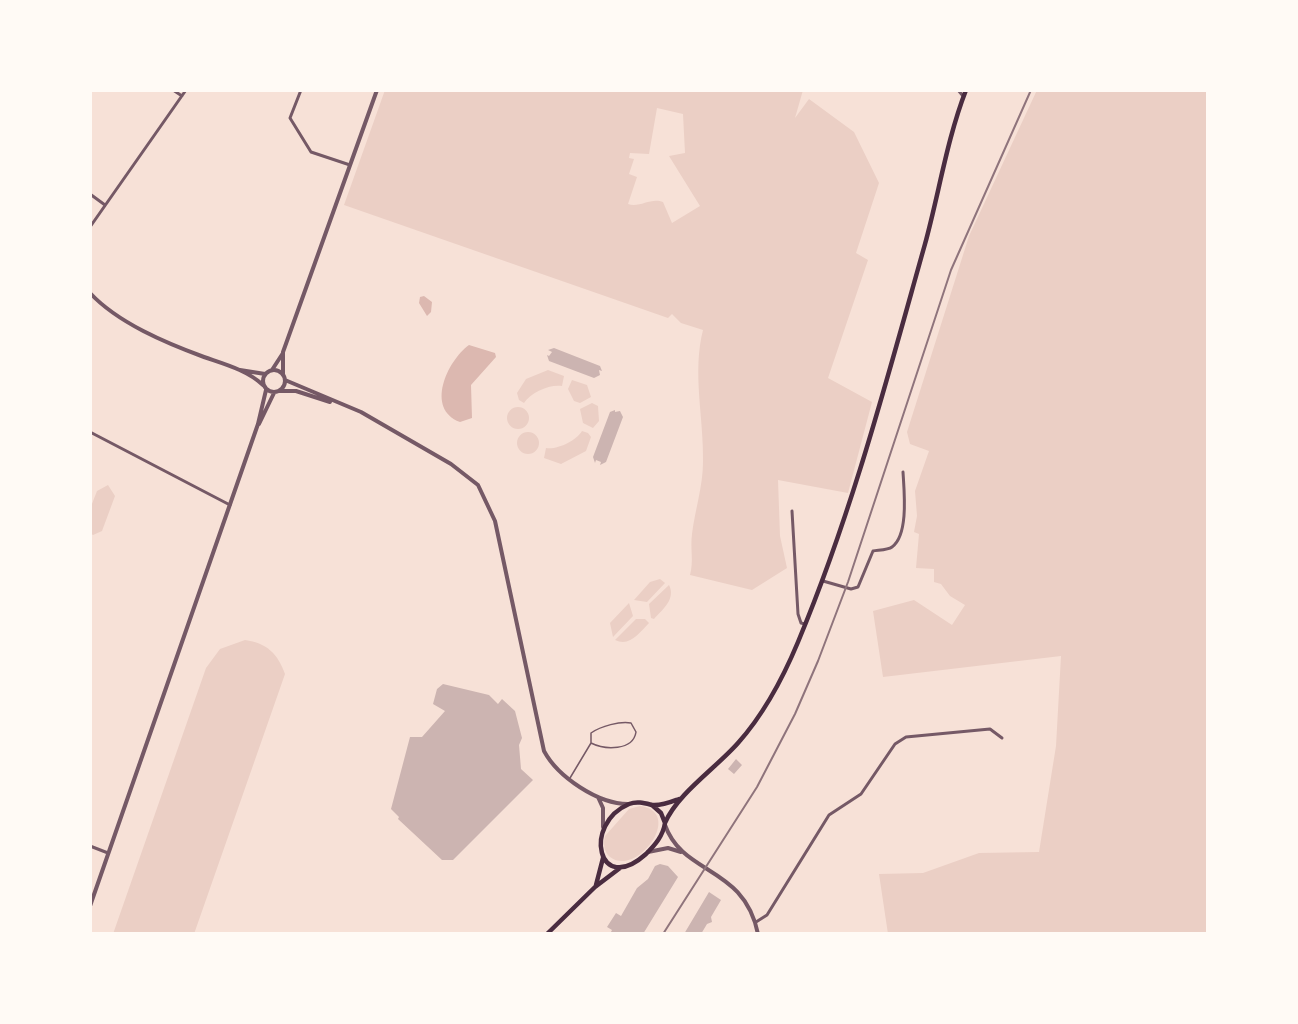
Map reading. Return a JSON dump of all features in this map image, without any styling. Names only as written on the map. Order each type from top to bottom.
[{"type":"main road","points":[[547,934],[595,887],[620,868],[636,862],[659,840],[665,824],[681,798],[739,742],[756,720],[784,673],[823,581],[866,454],[966,90]]},
{"type":"main road","points":[[620,868],[607,863],[603,857],[599,844],[603,828],[629,804],[637,802],[652,805],[666,804],[681,798]]},
{"type":"main road","points":[[652,805],[661,813],[665,824]]},
{"type":"main road","points":[[595,887],[602,868],[603,857]]},
{"type":"street","points":[[173,90],[182,96]]},
{"type":"street","points":[[90,227],[186,90]]},
{"type":"street","points":[[301,90],[290,118],[311,152],[350,165]]},
{"type":"street","points":[[239,370],[265,374],[272,370],[284,352],[377,90]]},
{"type":"street","points":[[958,90],[963,96]]},
{"type":"street","points":[[90,194],[105,205]]},
{"type":"street","points":[[90,293],[113,312],[158,337],[239,370],[263,385],[266,390],[258,424],[90,906]]},
{"type":"street","points":[[284,352],[283,375],[285,380],[361,412],[451,464],[478,485],[495,521],[544,751],[549,762],[597,797],[616,804],[629,804]]},
{"type":"street","points":[[272,370],[283,375]]},
{"type":"street","points":[[263,385],[265,374]]},
{"type":"street","points":[[258,424],[285,380]]},
{"type":"street","points":[[266,390],[296,391],[337,403]]},
{"type":"street","points":[[90,432],[230,505]]},
{"type":"street","points":[[823,581],[851,589],[858,587],[873,551],[891,548],[899,538],[905,513],[903,472]]},
{"type":"street","points":[[792,512],[798,614],[801,622],[805,624]]},
{"type":"street","points":[[756,922],[767,915],[829,815],[861,794],[895,744],[906,737],[990,729],[1002,738]]},
{"type":"street","points":[[597,797],[603,808],[603,828]]},
{"type":"street","points":[[665,824],[673,843],[682,852],[740,893],[756,922],[758,934]]},
{"type":"street","points":[[90,846],[108,853]]},
{"type":"street","points":[[646,853],[661,849],[682,852]]},
{"type":"lane","points":[[570,778],[591,743],[591,733],[625,722],[634,726],[636,736],[628,744],[609,748],[591,743]]},
{"type":"shaded area","points":[[385,90],[803,90],[795,118],[809,99],[854,132],[879,183],[856,253],[868,260],[828,378],[872,402],[848,493],[778,480],[780,536],[787,568],[752,590],[690,575],[692,534],[703,471],[698,363],[703,330],[681,323],[672,314],[668,318],[344,205]],"holes":[[[657,108],[683,114],[685,153],[669,156],[700,206],[672,223],[663,202],[628,204],[637,177],[629,174],[634,159],[629,158],[630,153],[649,154]]]},
{"type":"shaded area","points":[[1037,90],[1208,90],[1208,934],[888,934],[879,874],[923,873],[979,853],[1039,852],[1056,746],[1061,656],[883,677],[873,611],[914,600],[952,625],[965,605],[950,596],[941,584],[934,582],[934,569],[916,568],[919,534],[914,532],[917,516],[915,491],[929,451],[910,444],[907,432],[969,236]]},
{"type":"shaded area","points":[[424,296],[432,302],[431,312],[427,316],[419,303],[420,297]]},
{"type":"shaded area","points":[[469,345],[495,353],[496,357],[471,385],[472,418],[460,422],[449,416],[444,407],[443,385],[453,362]]},
{"type":"shaded area","points":[[548,370],[564,376],[562,386],[552,386],[541,390],[531,395],[524,403],[519,400],[517,393],[526,379]]},
{"type":"shaded area","points":[[572,380],[587,385],[591,397],[580,403],[574,401],[568,389]]},
{"type":"shaded area","points":[[592,403],[598,406],[599,421],[593,428],[583,423],[580,409]]},
{"type":"shaded area","points":[[518,407],[526,410],[529,418],[526,426],[518,429],[510,426],[507,418],[510,410]]},
{"type":"shaded area","points":[[582,431],[591,437],[586,451],[561,464],[544,458],[546,448],[566,444]]},
{"type":"shaded area","points":[[528,432],[536,435],[539,443],[536,451],[528,454],[520,451],[517,443],[520,435]]},
{"type":"shaded area","points":[[108,485],[115,496],[102,531],[93,535],[90,533],[90,509],[97,491]]},
{"type":"shaded area","points":[[660,579],[665,583],[647,602],[634,600],[650,582]]},
{"type":"shaded area","points":[[669,585],[671,595],[668,604],[654,619],[651,618],[649,604]]},
{"type":"shaded area","points":[[629,603],[633,616],[613,637],[610,623]]},
{"type":"shaded area","points":[[636,619],[645,619],[649,623],[630,640],[620,642],[615,640]]},
{"type":"shaded area","points":[[245,640],[260,644],[271,651],[285,674],[194,934],[113,934],[206,668],[220,649]]},
{"type":"shaded area","points":[[640,806],[653,811],[658,819],[657,830],[652,842],[632,859],[621,861],[610,857],[606,853],[605,836],[629,809]]},
{"type":"building","points":[[554,348],[600,366],[602,371],[599,370],[600,375],[594,378],[549,361],[547,355],[549,356],[552,352],[548,350]]},
{"type":"building","points":[[615,410],[615,412],[620,411],[623,417],[606,462],[600,465],[601,462],[596,460],[595,463],[593,457],[610,412]]},
{"type":"building","points":[[443,684],[489,695],[498,704],[502,699],[515,711],[522,738],[519,745],[521,769],[533,780],[453,860],[442,860],[398,819],[399,817],[391,809],[410,737],[422,737],[445,711],[433,704],[437,689]]},
{"type":"building","points":[[736,759],[742,765],[734,774],[728,769]]},
{"type":"building","points":[[660,864],[668,866],[678,877],[643,934],[610,934],[612,930],[607,927],[616,913],[621,916],[637,888],[648,879],[655,866]]},
{"type":"building","points":[[709,892],[721,900],[711,917],[712,922],[707,924],[701,934],[684,934]]},
{"type":"railway","points":[[663,934],[757,787],[795,714],[848,582],[951,270],[1031,90]]}]
